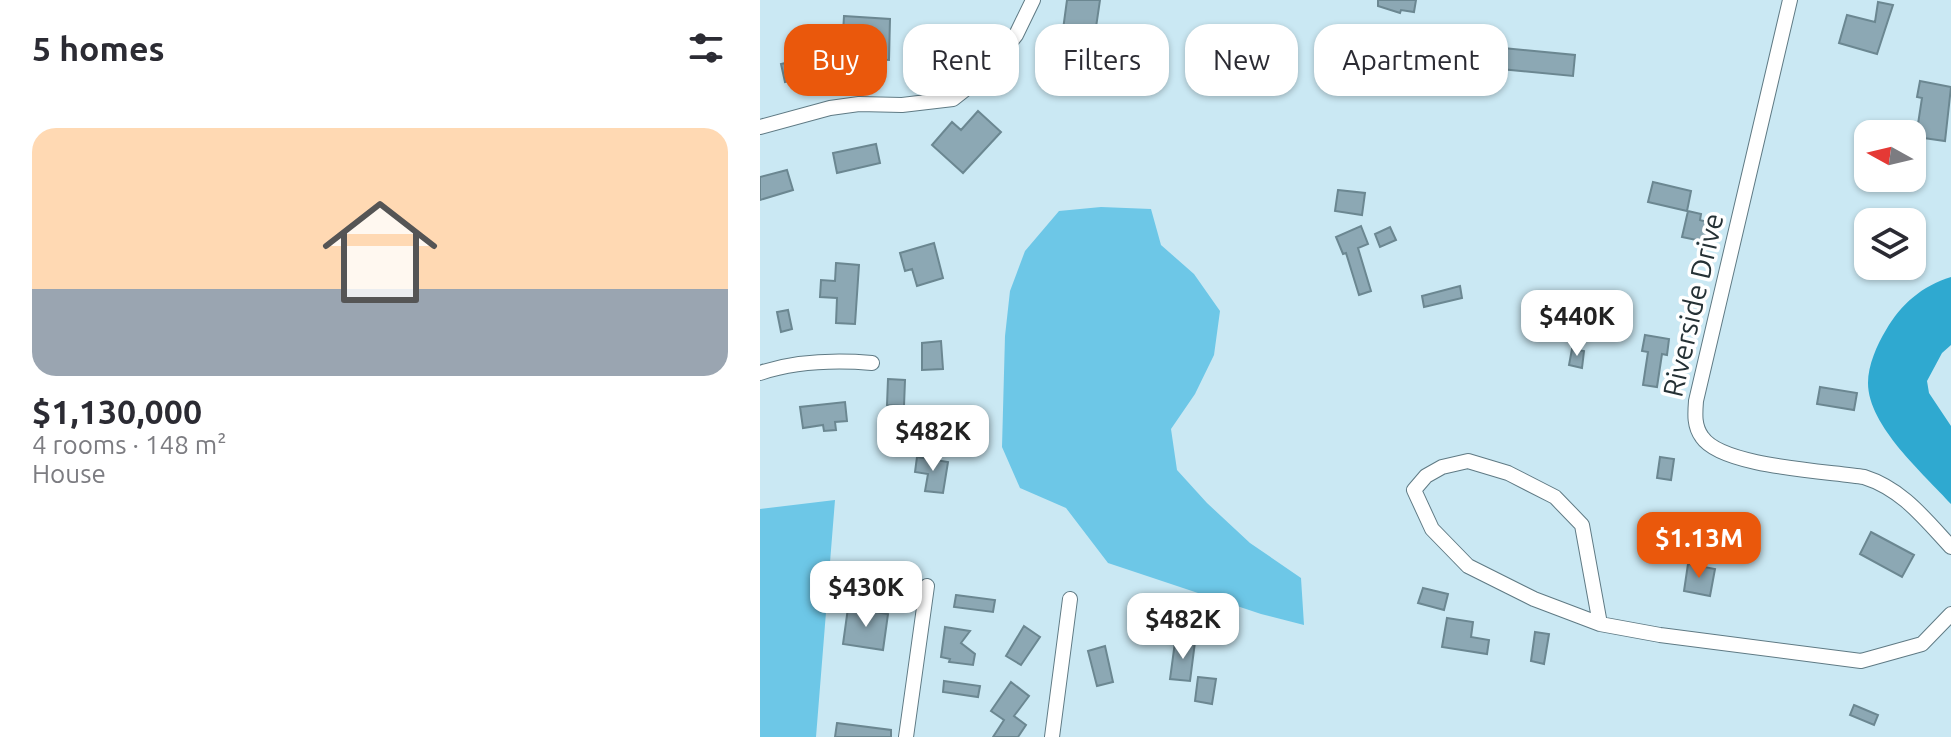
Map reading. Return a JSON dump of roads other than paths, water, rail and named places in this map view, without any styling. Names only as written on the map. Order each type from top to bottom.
[{"type":"street","points":[[760,127],[830,108],[953,99],[986,73],[1016,35],[1033,0]]},
{"type":"street","name":"Riverside Drive","points":[[1790,0],[1696,401],[1697,427],[1703,439],[1726,455],[1880,482],[1909,502],[1951,547]]},
{"type":"street","points":[[760,373],[781,367],[839,361],[872,363]]},
{"type":"street","points":[[1600,624],[1582,525],[1555,497],[1508,473],[1468,461],[1442,467],[1426,476],[1414,490],[1432,529],[1468,566],[1534,599],[1600,624],[1660,635],[1861,661],[1922,644],[1951,614]]},
{"type":"street","points":[[906,737],[927,586]]},
{"type":"street","points":[[1052,737],[1070,599]]}]
